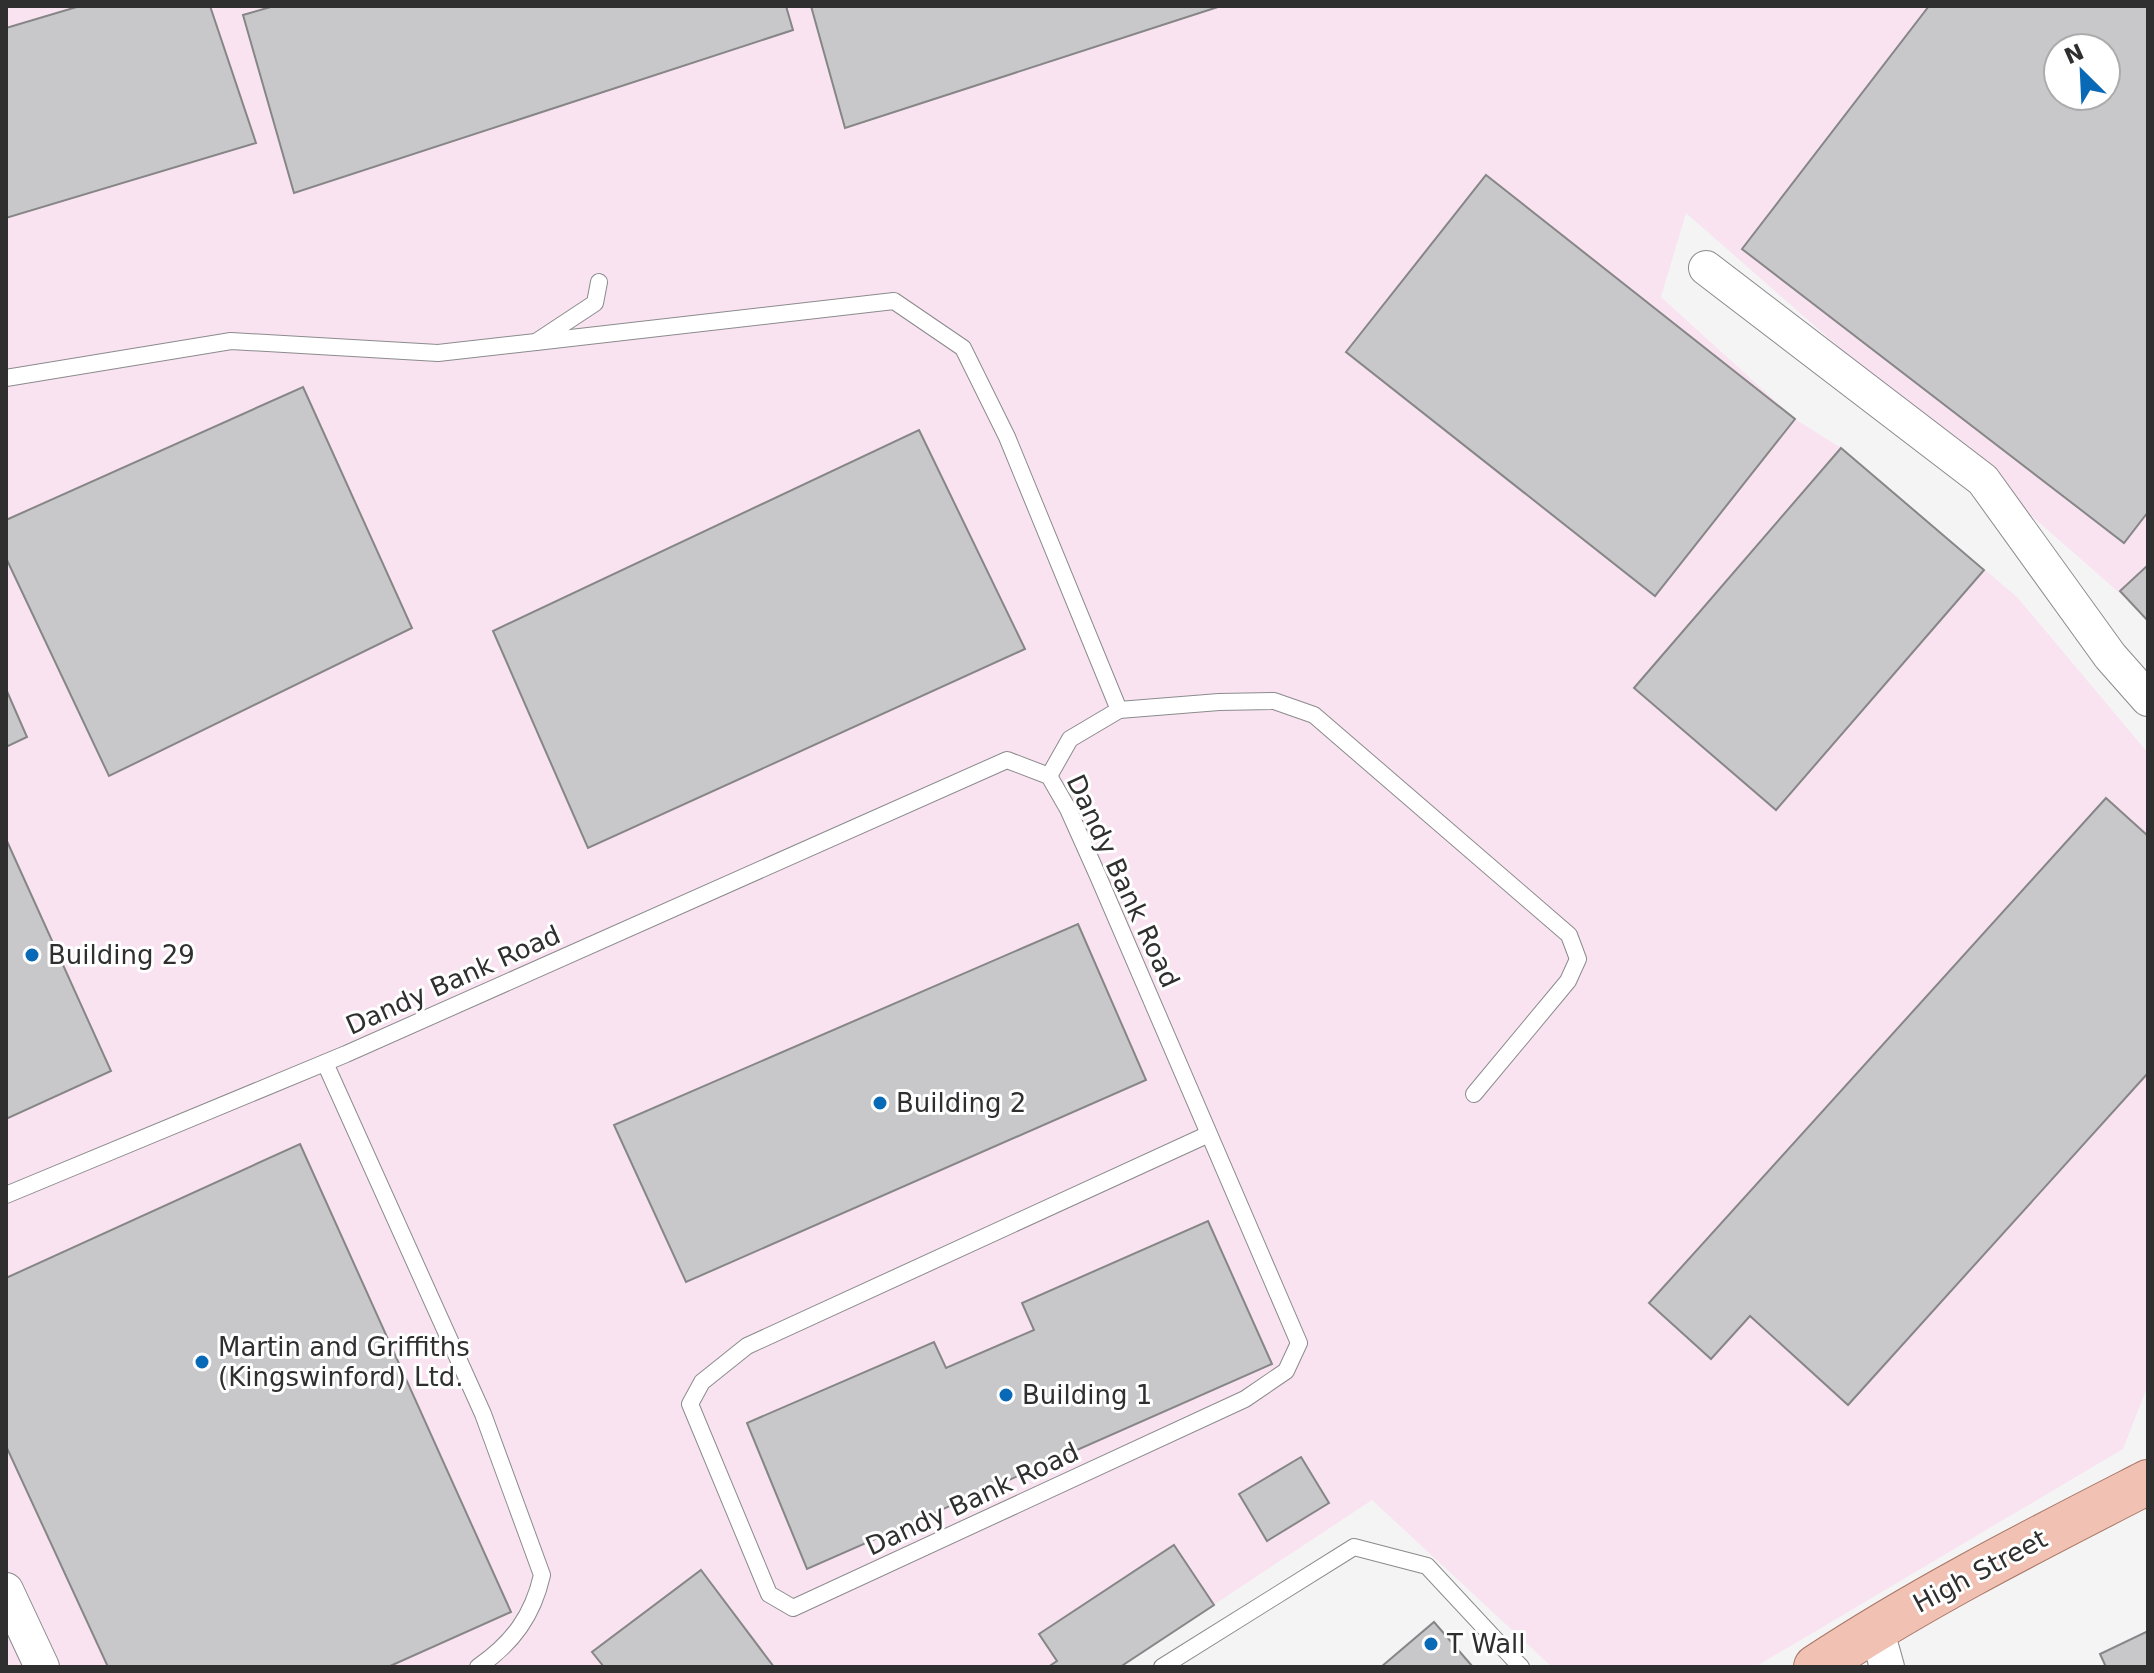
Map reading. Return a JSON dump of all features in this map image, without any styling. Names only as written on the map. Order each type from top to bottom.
[{"type":"main road","name":"High Street","points":[[1816,1667],[1882,1647],[2148,1482]]},
{"type":"street","points":[[1706,268],[1983,480],[2110,656],[2148,699]]},
{"type":"street","points":[[6,1590],[42,1667]]},
{"type":"lane","points":[[536,342],[595,303],[599,282]]},
{"type":"lane","points":[[6,378],[231,341],[438,353],[894,301],[963,348],[1007,437],[1119,710]]},
{"type":"lane","points":[[1049,776],[1070,739],[1119,710],[1274,701],[1314,715],[1569,935],[1578,959],[1568,981],[1474,1094]]},
{"type":"lane","name":"Dandy Bank Road","points":[[6,1195],[325,1063],[1007,760],[1049,776],[1080,836],[1209,1134],[1299,1343],[1286,1371],[1245,1399],[793,1608],[769,1594],[690,1404],[702,1382],[747,1346],[1209,1134]]},
{"type":"lane","points":[[325,1063],[483,1414],[534,1544],[542,1575],[536,1602],[522,1629],[478,1667]]},
{"type":"lane","points":[[1162,1667],[1354,1547],[1427,1566],[1521,1667]]},
{"type":"shaded area","points":[[6,6],[2148,6],[2148,618],[1686,213],[1661,297],[1795,419],[1841,448],[2017,597],[2148,753],[2148,1385],[2123,1449],[1755,1667],[1552,1667],[1372,1500],[1120,1667],[6,1667]]},
{"type":"building","points":[[80,6],[210,6],[256,143],[6,218],[6,28]]},
{"type":"building","points":[[274,6],[786,6],[793,30],[294,193],[243,15]]},
{"type":"building","points":[[811,6],[1221,6],[845,128]]},
{"type":"building","points":[[1929,6],[2148,6],[2148,512],[2124,543],[1742,249]]},
{"type":"building","points":[[1486,175],[1795,419],[1655,596],[1346,352]]},
{"type":"building","points":[[303,387],[412,628],[109,776],[6,558],[6,520]]},
{"type":"building","points":[[919,430],[1025,649],[588,848],[493,631]]},
{"type":"building","points":[[1841,448],[1984,570],[1776,810],[1634,688]]},
{"type":"building","points":[[2148,565],[2148,621],[2120,591]]},
{"type":"building","points":[[6,689],[27,737],[6,747]]},
{"type":"building","points":[[2106,798],[2148,836],[2148,1073],[1848,1405],[1750,1316],[1711,1359],[1649,1303]]},
{"type":"building","name":"Building 29","points":[[6,839],[111,1071],[6,1119]]},
{"type":"building","name":"Building 2","points":[[1078,924],[1146,1080],[686,1282],[614,1125]]},
{"type":"building","name":"Martin and Griffiths (Kingswinford) Ltd.","points":[[300,1144],[511,1612],[388,1667],[108,1667],[6,1446],[6,1278]]},
{"type":"building","name":"Building 1","points":[[1208,1221],[1272,1364],[807,1569],[747,1423],[934,1342],[946,1368],[1034,1330],[1022,1303]]},
{"type":"building","points":[[1301,1457],[1329,1503],[1267,1541],[1239,1494]]},
{"type":"building","points":[[1174,1545],[1214,1605],[1120,1667],[1048,1667],[1057,1661],[1039,1634]]},
{"type":"building","points":[[701,1570],[774,1667],[604,1667],[592,1652]]},
{"type":"building","name":"T Wall","points":[[1434,1622],[1473,1667],[1381,1667]]},
{"type":"building","points":[[2148,1631],[2148,1667],[2106,1667],[2100,1654]]},
{"type":"place","name":"Building 29","points":[[32,955]]},
{"type":"place","name":"Building 2","points":[[880,1103]]},
{"type":"place","name":"Martin and Griffiths (Kingswinford) Ltd.","points":[[202,1362]]},
{"type":"place","name":"Building 1","points":[[1006,1395]]},
{"type":"place","name":"T Wall","points":[[1431,1644]]}]
